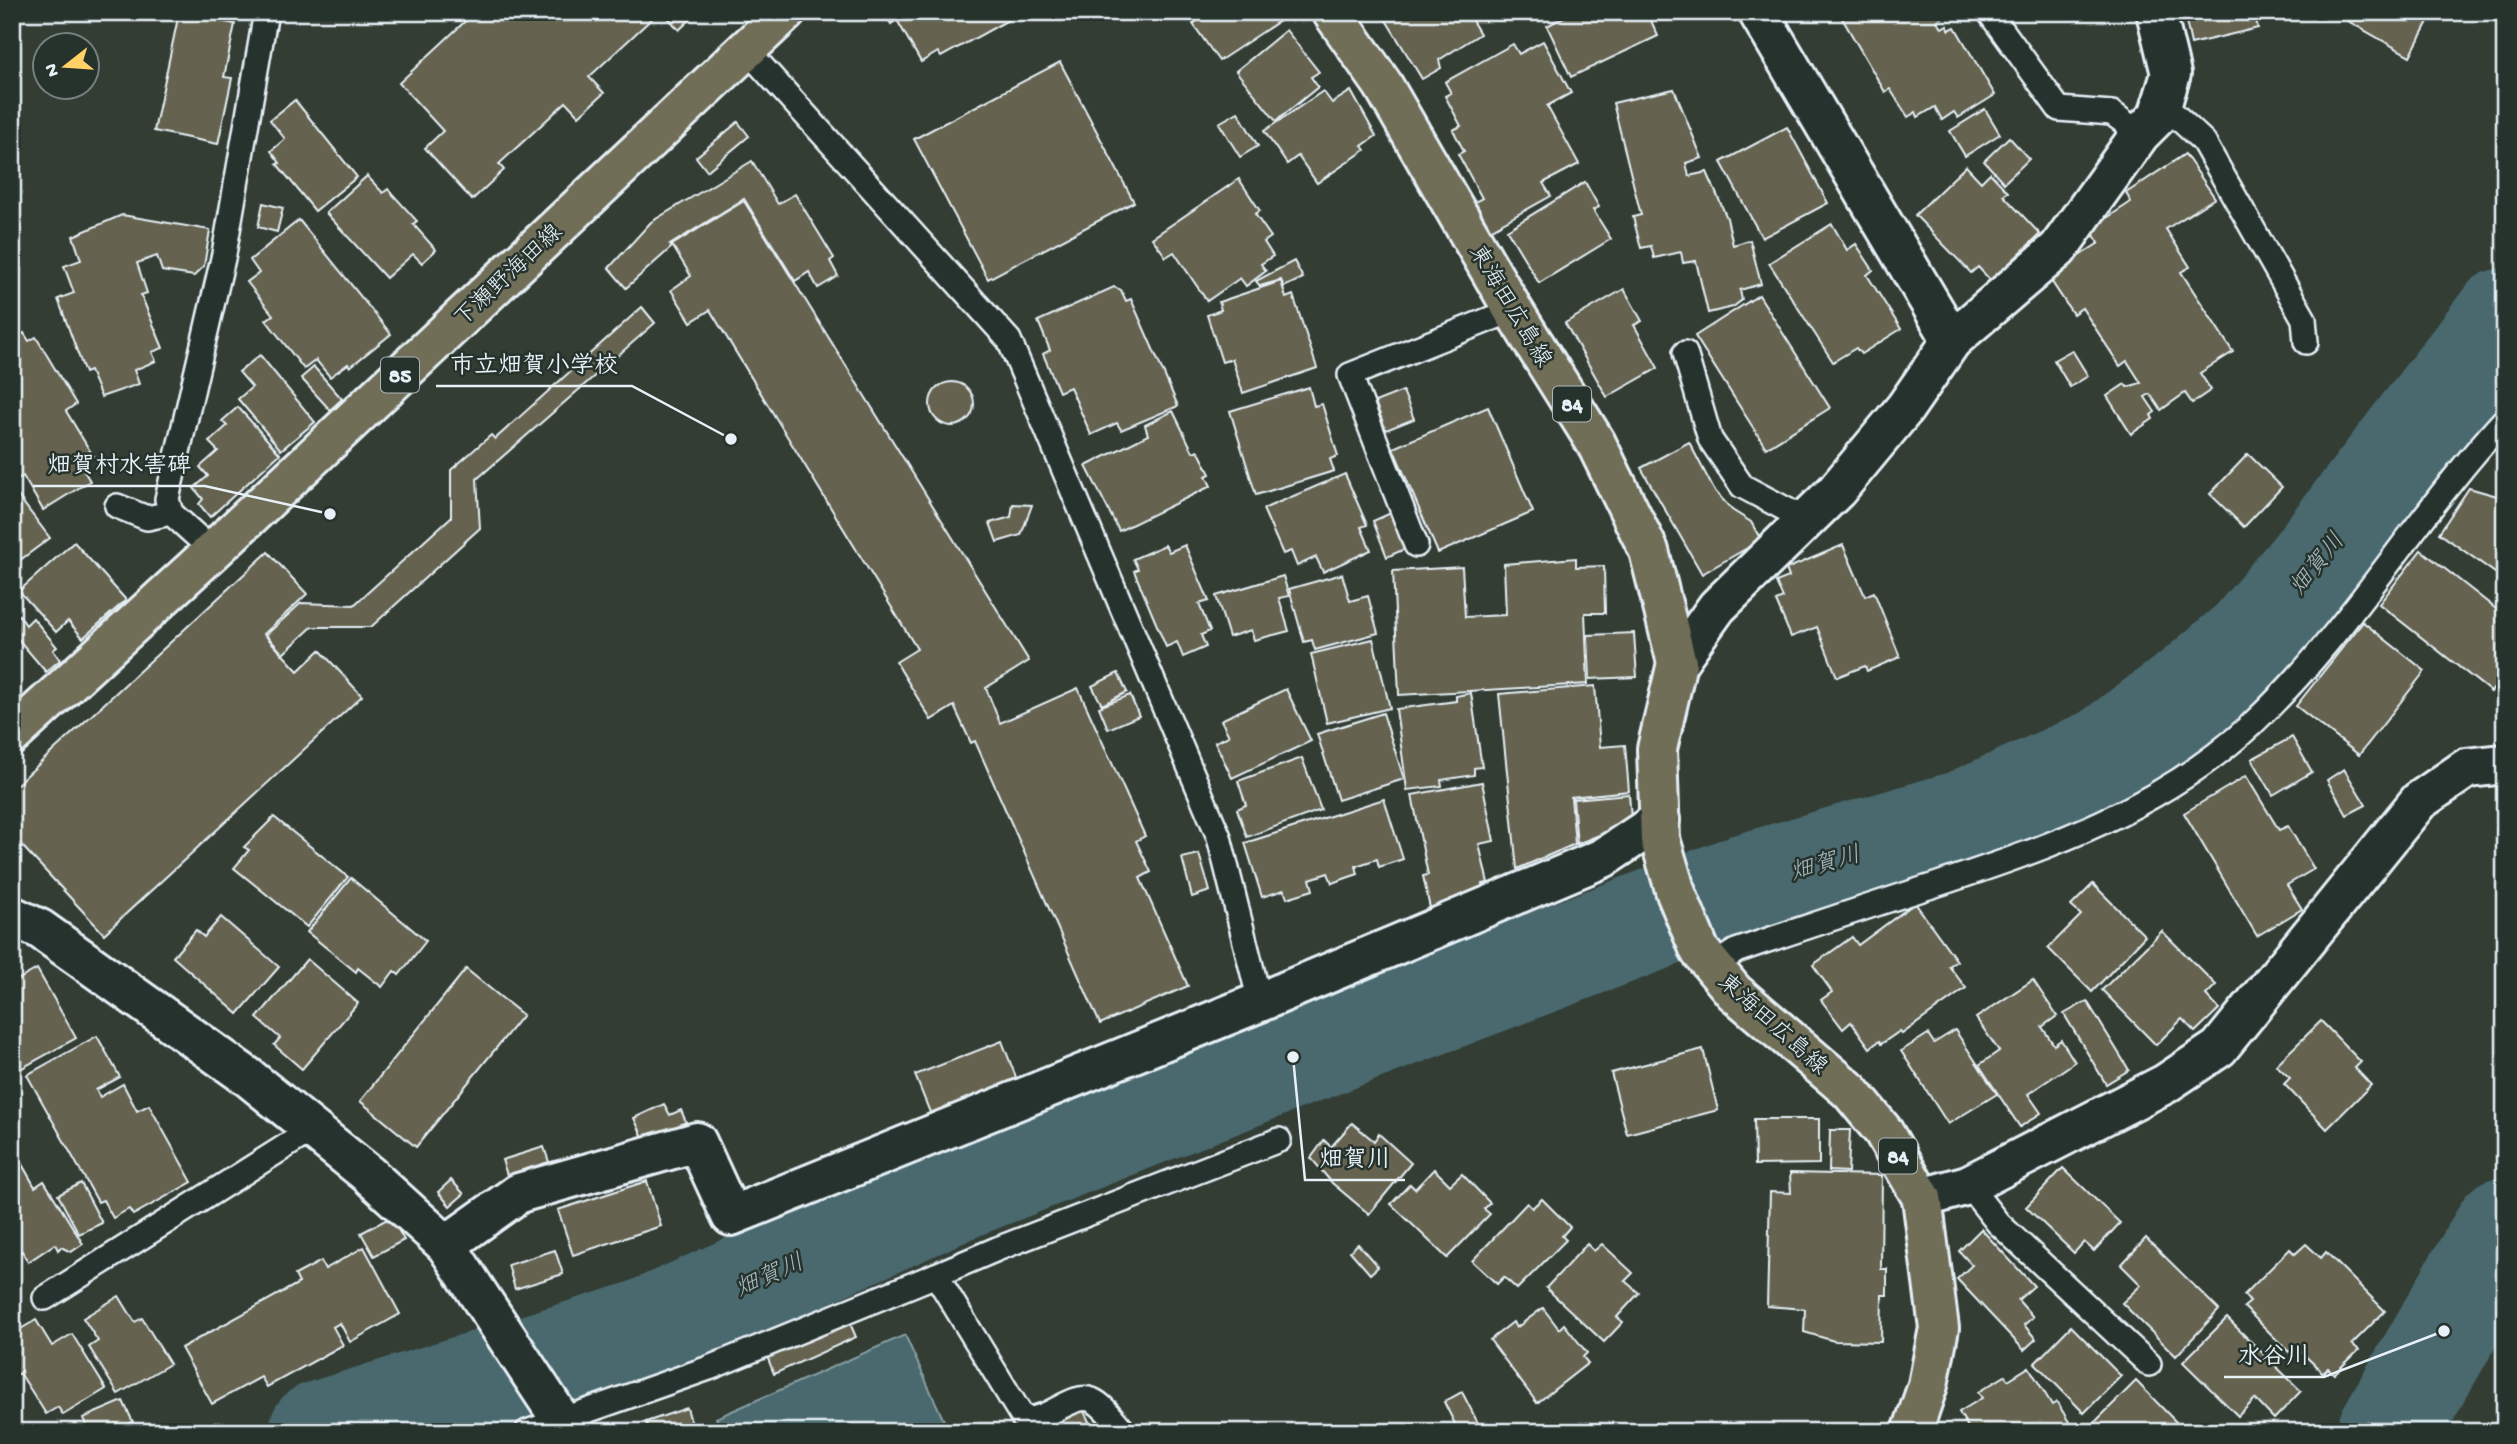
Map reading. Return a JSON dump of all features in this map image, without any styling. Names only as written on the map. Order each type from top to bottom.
[{"type":"main road","name":"下瀬野海田線","points":[[12,735],[213,551],[786,12]]},
{"type":"main road","name":"東海田広島線","points":[[1332,12],[1384,85],[1513,310],[1596,443],[1649,551],[1677,663],[1657,749],[1660,829],[1676,893],[1706,959],[1734,992],[1850,1091],[1884,1131],[1922,1198],[1939,1328],[1928,1385],[1912,1432]]},
{"type":"street","points":[[1758,12],[1952,340]]},
{"type":"street","points":[[1677,663],[1717,607],[1837,490],[1905,408],[1952,340],[2057,249],[2140,134],[2158,116],[2171,74],[2156,12]]},
{"type":"street","points":[[1922,1198],[1968,1185],[2165,1084],[2219,1048],[2419,801],[2467,768],[2505,764]]},
{"type":"street","points":[[446,1245],[519,1192],[696,1142],[731,1216],[1260,1002],[1603,858],[1660,829]]},
{"type":"street","points":[[12,916],[51,936],[248,1077],[313,1129],[446,1245],[483,1302],[554,1424]]},
{"type":"lane","points":[[213,551],[171,513],[167,499],[224,254],[266,12]]},
{"type":"lane","points":[[1989,12],[2059,109],[2112,113],[2140,134]]},
{"type":"lane","points":[[746,49],[1009,340],[1219,837],[1260,1002]]},
{"type":"lane","points":[[2162,103],[2203,141],[2304,319],[2306,341]]},
{"type":"lane","points":[[1416,545],[1350,375],[1513,310]]},
{"type":"lane","points":[[1685,353],[1710,439],[1742,486],[1807,520]]},
{"type":"lane","points":[[1706,959],[2050,846],[2155,796],[2207,763],[2253,723],[2318,654],[2444,489],[2505,419]]},
{"type":"lane","points":[[117,506],[147,518],[171,513]]},
{"type":"lane","points":[[45,1298],[313,1129]]},
{"type":"lane","points":[[554,1424],[709,1368],[997,1249],[1279,1140]]},
{"type":"lane","points":[[1968,1185],[1998,1223],[2149,1364]]},
{"type":"lane","points":[[936,1275],[1023,1419],[1034,1421],[1082,1398],[1093,1400],[1125,1432]]},
{"type":"water","points":[[905,1335],[949,1432],[723,1432],[716,1418]]},
{"type":"building","points":[[475,12],[659,12],[589,77],[604,93],[579,116],[566,102],[499,164],[504,170],[472,200],[425,148],[443,131],[399,83]]},
{"type":"building","points":[[663,12],[698,12],[679,30]]},
{"type":"building","points":[[884,12],[1019,14],[941,57],[938,52],[921,62],[897,20],[891,24]]},
{"type":"building","points":[[1156,12],[1199,12],[1195,16]]},
{"type":"building","points":[[1209,12],[1293,12],[1219,61],[1193,24]]},
{"type":"building","points":[[1381,12],[1467,12],[1480,34],[1439,60],[1441,68],[1422,79]]},
{"type":"building","points":[[1573,12],[1647,12],[1658,36],[1571,77],[1547,26]]},
{"type":"building","points":[[1950,12],[1937,21],[1942,28],[1947,25],[1949,30],[1955,27],[1995,95],[1958,118],[1954,112],[1942,120],[1935,107],[1918,117],[1916,112],[1908,117],[1890,89],[1885,92],[1839,13]]},
{"type":"building","points":[[2184,12],[2254,12],[2258,28],[2191,44]]},
{"type":"building","points":[[2332,12],[2433,12],[2410,56]]},
{"type":"building","points":[[179,13],[235,24],[224,77],[232,78],[218,144],[154,131]]},
{"type":"building","points":[[1286,30],[1319,72],[1311,77],[1318,87],[1276,121],[1236,71]]},
{"type":"building","points":[[1543,41],[1571,93],[1547,106],[1579,164],[1543,183],[1551,196],[1490,230],[1475,202],[1482,198],[1458,154],[1464,151],[1453,130],[1461,126],[1445,96],[1451,93],[1445,82],[1513,44],[1519,54]]},
{"type":"building","points":[[1060,62],[1134,202],[988,279],[914,139]]},
{"type":"building","points":[[1674,89],[1702,158],[1686,163],[1689,176],[1707,172],[1727,218],[1733,245],[1750,240],[1761,284],[1740,290],[1742,300],[1733,307],[1708,313],[1696,261],[1683,263],[1681,252],[1654,258],[1651,246],[1641,248],[1633,217],[1641,215],[1613,103]]},
{"type":"building","points":[[1323,91],[1332,103],[1351,91],[1376,136],[1362,146],[1365,150],[1317,183],[1298,156],[1287,164],[1264,131]]},
{"type":"building","points":[[295,100],[357,177],[315,211],[277,164],[280,163],[271,151],[285,139],[270,120]]},
{"type":"building","points":[[1985,109],[2000,134],[1965,156],[1950,131]]},
{"type":"building","points":[[1238,112],[1258,146],[1240,157],[1219,123]]},
{"type":"building","points":[[738,122],[749,136],[707,171],[696,157]]},
{"type":"building","points":[[1787,127],[1828,203],[1762,238],[1721,162]]},
{"type":"building","points":[[2009,137],[2029,159],[2004,183],[1984,161]]},
{"type":"building","points":[[2185,154],[2215,198],[2166,229],[2190,267],[2181,272],[2233,352],[2200,373],[2211,390],[2192,403],[2185,393],[2161,410],[2150,394],[2145,397],[2155,412],[2151,415],[2153,419],[2131,434],[2107,396],[2125,384],[2127,387],[2141,383],[2127,361],[2120,366],[2082,308],[2073,314],[2048,276],[2099,243],[2090,229],[2131,202],[2126,193]]},
{"type":"building","points":[[752,161],[778,204],[795,194],[834,258],[830,261],[838,276],[818,288],[809,272],[795,281],[744,199],[670,245],[672,247],[626,288],[609,268],[651,222]]},
{"type":"building","points":[[1966,166],[1981,182],[1990,173],[2008,192],[2003,195],[2040,234],[1991,281],[1978,267],[1971,273],[1915,215]]},
{"type":"building","points":[[367,176],[383,193],[388,189],[417,221],[413,224],[436,250],[422,263],[413,254],[386,278],[326,213]]},
{"type":"building","points":[[1239,179],[1260,211],[1255,214],[1271,237],[1264,242],[1273,256],[1261,264],[1266,271],[1246,286],[1240,278],[1207,301],[1174,252],[1166,257],[1152,238]]},
{"type":"building","points":[[1585,182],[1599,207],[1593,210],[1611,239],[1539,283],[1507,230]]},
{"type":"building","points":[[744,201],[1029,661],[986,688],[1000,723],[1078,688],[1145,836],[1136,841],[1151,872],[1140,878],[1188,986],[1100,1024],[975,741],[971,743],[954,706],[931,720],[896,662],[917,649],[710,310],[691,322],[671,290],[691,276],[672,245]]},
{"type":"building","points":[[263,203],[283,208],[277,232],[258,227]]},
{"type":"building","points":[[122,215],[210,230],[204,266],[194,276],[162,271],[157,256],[137,263],[147,293],[141,295],[163,348],[152,352],[156,361],[134,370],[139,384],[101,397],[90,371],[85,373],[58,299],[74,293],[64,266],[81,260],[73,236]]},
{"type":"building","points":[[299,220],[391,334],[350,367],[348,364],[330,377],[316,360],[304,369],[266,320],[273,315],[247,282],[259,273],[250,260]]},
{"type":"building","points":[[1832,224],[1847,250],[1856,244],[1873,270],[1867,275],[1901,329],[1861,354],[1856,348],[1833,362],[1769,263]]},
{"type":"building","points":[[1294,261],[1303,278],[1284,287],[1281,280],[1260,286],[1256,281]]},
{"type":"building","points":[[1281,281],[1286,298],[1293,295],[1317,368],[1243,393],[1232,359],[1222,362],[1207,315],[1221,310],[1219,302]]},
{"type":"building","points":[[1114,287],[1121,290],[1126,301],[1131,299],[1178,406],[1121,430],[1117,423],[1091,435],[1070,387],[1059,392],[1043,354],[1050,350],[1038,321]]},
{"type":"building","points":[[1624,289],[1642,321],[1634,325],[1658,368],[1607,397],[1565,323]]},
{"type":"building","points":[[1759,295],[1830,408],[1766,448],[1695,336]]},
{"type":"building","points":[[642,307],[655,323],[477,479],[480,528],[371,627],[312,627],[283,654],[266,635],[301,603],[354,605],[451,517],[451,470],[491,435],[495,439]]},
{"type":"building","points":[[24,333],[29,341],[36,337],[76,404],[66,411],[93,456],[80,464],[90,481],[43,510],[23,476],[16,480],[12,474],[12,341]]},
{"type":"building","points":[[2072,350],[2088,376],[2070,387],[2054,360]]},
{"type":"building","points":[[260,355],[315,422],[281,450],[238,399],[252,387],[239,372]]},
{"type":"building","points":[[314,367],[342,399],[330,410],[301,378]]},
{"type":"building","points":[[952,382],[961,383],[968,388],[973,395],[973,413],[968,420],[961,425],[952,426],[943,425],[936,420],[931,413],[930,404],[931,395],[936,388],[943,383]]},
{"type":"building","points":[[1309,387],[1314,406],[1322,404],[1338,456],[1330,459],[1334,471],[1256,495],[1230,411]]},
{"type":"building","points":[[1403,391],[1414,419],[1386,430],[1375,402]]},
{"type":"building","points":[[238,407],[280,454],[210,517],[199,504],[203,499],[194,488],[208,476],[200,467],[218,451],[209,442],[227,426],[222,421]]},
{"type":"building","points":[[1488,407],[1533,512],[1438,553],[1393,448]]},
{"type":"building","points":[[1173,411],[1193,452],[1198,450],[1210,474],[1206,476],[1211,486],[1119,531],[1086,466],[1148,435],[1145,425]]},
{"type":"building","points":[[1689,442],[1714,490],[1732,510],[1751,522],[1761,540],[1702,574],[1641,468]]},
{"type":"building","points":[[2248,454],[2282,487],[2244,527],[2210,494]]},
{"type":"building","points":[[1345,474],[1367,525],[1361,527],[1371,550],[1323,572],[1316,557],[1297,566],[1291,551],[1283,554],[1263,509]]},
{"type":"building","points":[[12,488],[50,538],[12,566]]},
{"type":"building","points":[[2469,488],[2497,496],[2505,502],[2505,580],[2439,533]]},
{"type":"building","points":[[1013,504],[1032,505],[1021,535],[997,542],[990,523],[1011,517]]},
{"type":"building","points":[[1393,512],[1407,548],[1387,557],[1373,521]]},
{"type":"building","points":[[74,542],[126,600],[83,638],[68,621],[56,632],[19,591]]},
{"type":"building","points":[[1165,545],[1169,552],[1185,545],[1209,601],[1199,604],[1210,631],[1201,635],[1206,647],[1183,657],[1177,642],[1166,647],[1134,571],[1138,569],[1133,559]]},
{"type":"building","points":[[1843,545],[1865,596],[1874,592],[1900,657],[1867,671],[1865,666],[1837,677],[1817,627],[1791,637],[1776,601],[1783,598],[1776,582],[1789,577],[1786,569]]},
{"type":"building","points":[[2421,550],[2505,616],[2505,674],[2491,692],[2379,604]]},
{"type":"building","points":[[268,552],[307,594],[264,634],[298,671],[320,650],[362,696],[104,934],[12,835],[12,789]]},
{"type":"building","points":[[1576,558],[1576,567],[1604,566],[1605,613],[1585,613],[1588,684],[1399,695],[1393,571],[1462,567],[1465,617],[1506,615],[1504,564]]},
{"type":"building","points":[[1342,574],[1350,601],[1368,596],[1378,633],[1315,650],[1312,640],[1304,642],[1289,589]]},
{"type":"building","points":[[1283,576],[1289,596],[1279,598],[1289,631],[1254,640],[1251,630],[1229,637],[1216,596]]},
{"type":"building","points":[[19,615],[26,625],[33,618],[57,647],[53,650],[60,660],[46,672],[12,632],[12,621]]},
{"type":"building","points":[[2363,622],[2425,671],[2359,755],[2296,706]]},
{"type":"building","points":[[1634,633],[1637,677],[1590,679],[1588,635]]},
{"type":"building","points":[[1373,639],[1390,708],[1327,723],[1311,654]]},
{"type":"building","points":[[12,665],[19,695],[12,696]]},
{"type":"building","points":[[1118,673],[1127,692],[1102,705],[1092,686]]},
{"type":"building","points":[[1595,686],[1600,747],[1625,745],[1629,791],[1571,797],[1575,844],[1517,869],[1499,694]]},
{"type":"building","points":[[1286,689],[1311,741],[1232,778],[1215,742],[1229,736],[1221,720]]},
{"type":"building","points":[[1471,693],[1482,767],[1474,768],[1474,775],[1441,780],[1442,786],[1407,790],[1396,709],[1456,701],[1456,696]]},
{"type":"building","points":[[1130,695],[1139,716],[1108,729],[1099,707]]},
{"type":"building","points":[[1383,713],[1404,779],[1338,800],[1317,734]]},
{"type":"building","points":[[2292,737],[2312,772],[2273,795],[2252,759]]},
{"type":"building","points":[[1302,758],[1321,810],[1247,837],[1237,809],[1246,805],[1238,781]]},
{"type":"building","points":[[2344,769],[2366,805],[2347,815],[2327,780]]},
{"type":"building","points":[[2246,776],[2279,830],[2288,826],[2314,869],[2287,885],[2302,909],[2257,936],[2184,813]]},
{"type":"building","points":[[1482,782],[1494,841],[1479,844],[1488,883],[1482,884],[1485,896],[1433,922],[1423,876],[1428,875],[1412,795]]},
{"type":"building","points":[[1629,794],[1631,818],[1619,827],[1577,844],[1573,799]]},
{"type":"building","points":[[1384,799],[1403,859],[1379,867],[1377,859],[1356,866],[1358,874],[1332,883],[1328,873],[1310,879],[1313,890],[1287,898],[1284,890],[1262,897],[1245,843]]},
{"type":"building","points":[[274,817],[348,877],[307,927],[234,868],[249,850],[244,847]]},
{"type":"building","points":[[1199,854],[1210,891],[1192,897],[1182,858]]},
{"type":"building","points":[[351,878],[426,941],[399,975],[394,971],[382,987],[358,968],[356,972],[307,932]]},
{"type":"building","points":[[2093,884],[2145,936],[2092,992],[2048,948],[2081,915],[2071,906]]},
{"type":"building","points":[[1915,903],[1957,961],[1949,966],[1966,988],[1902,1034],[1900,1031],[1870,1048],[1851,1022],[1843,1029],[1821,1000],[1832,992],[1813,965],[1852,937],[1858,945]]},
{"type":"building","points":[[221,917],[279,967],[238,1014],[173,957],[196,930],[204,937]]},
{"type":"building","points":[[2162,931],[2216,985],[2206,995],[2219,1009],[2195,1032],[2182,1019],[2156,1045],[2102,990]]},
{"type":"building","points":[[307,959],[358,1003],[302,1069],[274,1045],[280,1038],[257,1018]]},
{"type":"building","points":[[37,969],[76,1038],[13,1073],[12,983]]},
{"type":"building","points":[[466,969],[523,1015],[416,1147],[360,1101]]},
{"type":"building","points":[[2033,980],[2057,1016],[2042,1027],[2054,1045],[2061,1040],[2075,1062],[2028,1094],[2041,1113],[2020,1127],[1979,1065],[1999,1051],[1976,1018]]},
{"type":"building","points":[[2087,1001],[2129,1070],[2106,1084],[2064,1014]]},
{"type":"building","points":[[2321,1021],[2361,1062],[2355,1068],[2371,1085],[2327,1129],[2284,1084],[2290,1078],[2276,1065]]},
{"type":"building","points":[[1955,1030],[1997,1094],[1948,1124],[1901,1051],[1928,1034],[1934,1043]]},
{"type":"building","points":[[97,1036],[120,1077],[96,1090],[100,1097],[123,1084],[137,1111],[149,1105],[192,1182],[133,1215],[129,1209],[113,1218],[103,1200],[98,1202],[27,1075]]},
{"type":"building","points":[[1002,1041],[1017,1080],[931,1115],[915,1075]]},
{"type":"building","points":[[1703,1049],[1718,1110],[1627,1134],[1611,1073]]},
{"type":"building","points":[[664,1104],[670,1115],[681,1110],[686,1122],[675,1127],[677,1133],[647,1146],[634,1118]]},
{"type":"building","points":[[1754,1119],[1819,1119],[1819,1164],[1755,1165]]},
{"type":"building","points":[[1352,1123],[1374,1141],[1379,1134],[1411,1163],[1369,1214],[1332,1183],[1311,1158],[1324,1140],[1331,1147]]},
{"type":"building","points":[[1830,1130],[1850,1130],[1848,1172],[1829,1171]]},
{"type":"building","points":[[544,1147],[549,1162],[507,1175],[502,1160]]},
{"type":"building","points":[[19,1159],[35,1187],[44,1181],[83,1244],[71,1252],[61,1247],[58,1250],[55,1244],[28,1262],[22,1251],[12,1257],[12,1163]]},
{"type":"building","points":[[2063,1168],[2120,1223],[2094,1251],[2084,1242],[2074,1253],[2026,1207]]},
{"type":"building","points":[[1434,1169],[1450,1185],[1462,1174],[1490,1203],[1484,1209],[1490,1214],[1447,1258],[1391,1204],[1410,1184],[1415,1189]]},
{"type":"building","points":[[1790,1173],[1882,1175],[1881,1269],[1887,1269],[1887,1295],[1882,1295],[1881,1342],[1834,1341],[1804,1332],[1805,1309],[1767,1306],[1770,1192],[1791,1193]]},
{"type":"building","points":[[451,1180],[464,1194],[450,1206],[438,1192]]},
{"type":"building","points":[[647,1181],[661,1226],[573,1255],[558,1210]]},
{"type":"building","points":[[81,1183],[102,1223],[79,1234],[58,1195]]},
{"type":"building","points":[[1542,1199],[1570,1227],[1562,1236],[1566,1240],[1517,1289],[1504,1277],[1497,1284],[1472,1261],[1527,1203],[1532,1208]]},
{"type":"building","points":[[391,1217],[404,1240],[374,1256],[361,1233]]},
{"type":"building","points":[[1981,1229],[2034,1286],[2018,1300],[2033,1317],[2024,1325],[2036,1339],[2024,1350],[1957,1279],[1972,1265],[1959,1251]]},
{"type":"building","points":[[2146,1238],[2219,1310],[2176,1356],[2122,1303],[2141,1285],[2121,1265]]},
{"type":"building","points":[[1358,1244],[1378,1267],[1370,1274],[1350,1251]]},
{"type":"building","points":[[1587,1244],[1594,1251],[1602,1244],[1633,1273],[1625,1281],[1639,1293],[1617,1317],[1623,1322],[1604,1342],[1546,1288]]},
{"type":"building","points":[[2306,1244],[2321,1258],[2326,1252],[2385,1311],[2352,1344],[2359,1350],[2334,1374],[2328,1368],[2323,1373],[2295,1346],[2289,1352],[2244,1307],[2250,1302],[2244,1295],[2290,1249],[2295,1254]]},
{"type":"building","points":[[364,1247],[400,1314],[350,1342],[340,1323],[333,1327],[343,1345],[267,1387],[261,1377],[212,1404],[181,1348],[299,1283],[295,1275],[321,1261],[325,1269]]},
{"type":"building","points":[[555,1250],[563,1274],[515,1289],[508,1265]]},
{"type":"building","points":[[119,1296],[135,1322],[142,1318],[170,1364],[118,1394],[89,1347],[98,1341],[83,1318]]},
{"type":"building","points":[[1543,1308],[1559,1329],[1564,1324],[1587,1353],[1583,1357],[1588,1363],[1537,1403],[1490,1340],[1513,1322],[1516,1328]]},
{"type":"building","points":[[2227,1318],[2301,1391],[2274,1419],[2255,1399],[2238,1416],[2183,1362]]},
{"type":"building","points":[[36,1320],[52,1346],[72,1334],[106,1389],[63,1415],[58,1407],[46,1414],[20,1373],[12,1378],[12,1334]]},
{"type":"building","points":[[849,1321],[856,1337],[774,1374],[767,1356]]},
{"type":"building","points":[[2071,1326],[2121,1376],[2084,1413],[2035,1363]]},
{"type":"building","points":[[2029,1367],[2052,1405],[2057,1402],[2075,1432],[1971,1432],[1959,1412],[1982,1398],[1978,1392],[2005,1376],[2008,1380]]},
{"type":"building","points":[[2136,1381],[2178,1424],[2170,1432],[2099,1432],[2092,1425]]},
{"type":"building","points":[[1462,1392],[1479,1425],[1467,1432],[1459,1432],[1444,1402]]},
{"type":"building","points":[[123,1401],[133,1422],[110,1432],[89,1432],[83,1418]]},
{"type":"building","points":[[1081,1405],[1094,1432],[1023,1432]]},
{"type":"building","points":[[687,1408],[694,1432],[649,1432],[646,1422]]},
{"type":"building","points":[[2240,1426],[2254,1432],[2237,1432]]},
{"type":"waterway","name":"畑賀川","points":[[320,1432],[643,1331],[959,1189],[1293,1057],[1747,884],[1964,821],[2106,757],[2197,689],[2253,641],[2313,569],[2505,319]]},
{"type":"waterway","points":[[2388,1432],[2505,1228]]},
{"type":"place","name":"市立畑賀小学校","points":[[731,439]]},
{"type":"place","name":"畑賀村水害碑","points":[[330,514]]},
{"type":"place","name":"畑賀川","points":[[1293,1057]]},
{"type":"place","name":"水谷川","points":[[2444,1331]]}]
